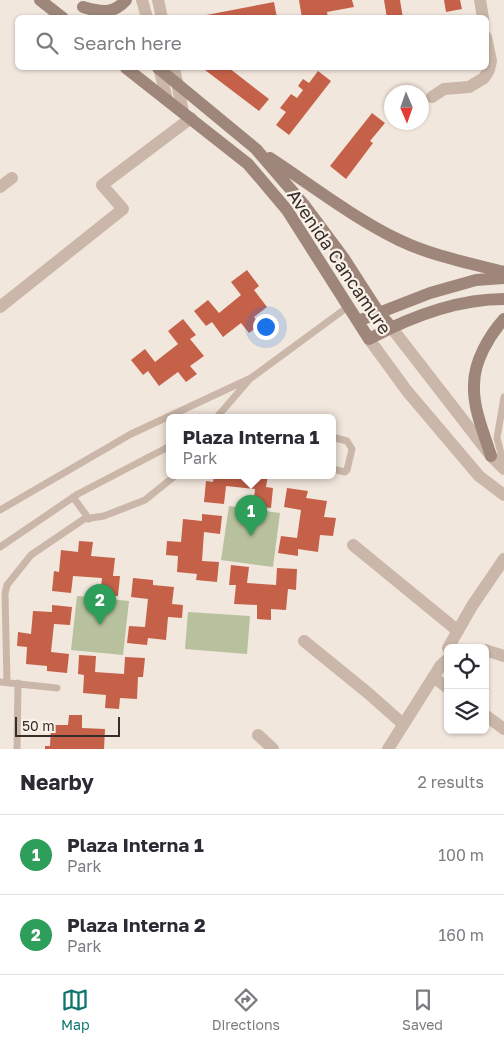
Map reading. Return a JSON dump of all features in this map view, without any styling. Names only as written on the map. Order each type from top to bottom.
[{"type":"main road","points":[[40,0],[59,15]]},
{"type":"main road","points":[[78,4],[96,11],[109,12],[119,8],[126,0]]},
{"type":"main road","points":[[78,4],[91,15]]},
{"type":"main road","name":"Avenida Cancamure","points":[[129,70],[248,164],[287,210],[369,339]]},
{"type":"main road","name":"Avenida Cancamure","points":[[160,70],[256,149],[305,206],[343,257],[379,313],[391,327]]},
{"type":"main road","points":[[256,149],[357,216],[398,240],[435,254],[504,272]]},
{"type":"main road","points":[[358,321],[430,293],[476,280],[504,278]]},
{"type":"main road","points":[[369,339],[391,327],[436,310],[483,299],[504,299]]},
{"type":"main road","points":[[491,456],[476,409],[474,384],[485,346],[504,319]]},
{"type":"street","points":[[142,0],[145,15]]},
{"type":"street","points":[[158,0],[161,15]]},
{"type":"street","points":[[480,0],[482,15]]},
{"type":"street","points":[[489,51],[491,61],[489,68]]},
{"type":"street","points":[[491,61],[504,59]]},
{"type":"street","points":[[159,70],[167,99]]},
{"type":"street","points":[[0,308],[123,208],[102,185],[187,115],[174,70]]},
{"type":"street","points":[[432,97],[444,89],[469,87],[478,83],[487,74],[488,70]]},
{"type":"street","points":[[0,187],[12,178]]},
{"type":"street","name":"Avenida Cancamure","points":[[391,327],[491,456],[504,467]]},
{"type":"street","name":"Avenida Cancamure","points":[[369,339],[407,391],[479,476],[504,495]]},
{"type":"street","points":[[353,545],[458,631]]},
{"type":"street","points":[[450,644],[472,606],[504,559]]},
{"type":"street","points":[[304,642],[368,693],[403,724]]},
{"type":"street","points":[[489,651],[504,656]]},
{"type":"street","points":[[388,749],[433,677],[444,663]]},
{"type":"street","points":[[433,677],[444,685]]},
{"type":"street","points":[[489,718],[504,729]]},
{"type":"street","points":[[258,735],[274,749]]},
{"type":"lane","points":[[174,414],[251,378],[348,306]]},
{"type":"lane","points":[[220,414],[251,378]]},
{"type":"lane","points":[[504,397],[497,438],[504,467]]},
{"type":"lane","points":[[0,510],[131,434],[166,418]]},
{"type":"lane","points":[[336,438],[347,441],[352,449],[347,470],[345,472],[336,470]]},
{"type":"lane","points":[[0,547],[72,497],[166,448]]},
{"type":"lane","points":[[57,688],[3,682],[5,594],[7,585],[31,555],[84,520],[104,516],[144,500],[171,479]]},
{"type":"lane","points":[[72,497],[89,518]]},
{"type":"lane","points":[[18,684],[18,749]]},
{"type":"green space","points":[[229,506],[280,513],[273,567],[221,560]]},
{"type":"green space","points":[[77,596],[129,601],[123,655],[71,650]]},
{"type":"green space","points":[[188,612],[250,616],[247,654],[185,649]]},
{"type":"building","points":[[299,0],[352,0],[354,7],[327,12],[328,15],[302,15]]},
{"type":"building","points":[[384,0],[400,0],[402,15],[386,15]]},
{"type":"building","points":[[444,0],[460,0],[462,9],[446,12]]},
{"type":"building","points":[[274,2],[276,15],[206,15]]},
{"type":"building","points":[[205,70],[232,70],[269,99],[259,111]]},
{"type":"building","points":[[318,71],[331,81],[289,135],[276,125],[286,112],[280,108],[291,94],[297,98],[303,90],[298,86],[303,79],[309,83]]},
{"type":"building","points":[[372,113],[384,122],[370,141],[373,143],[346,179],[330,166]]},
{"type":"building","points":[[247,270],[259,286],[254,290],[267,307],[254,317],[260,325],[249,333],[241,323],[223,337],[212,322],[206,326],[194,311],[208,300],[219,313],[241,295],[231,282]]},
{"type":"building","points":[[183,319],[196,335],[190,339],[204,356],[190,366],[197,374],[186,382],[178,372],[159,386],[148,371],[143,375],[131,360],[145,349],[155,362],[178,344],[168,331]]},
{"type":"building","points":[[213,479],[267,479],[266,487],[273,488],[271,508],[253,506],[255,489],[226,486],[224,504],[204,502],[206,481],[213,482]]},
{"type":"building","points":[[287,488],[308,491],[306,498],[327,501],[324,517],[336,518],[333,536],[320,535],[318,552],[298,549],[298,556],[278,553],[281,536],[297,538],[301,510],[284,507]]},
{"type":"building","points":[[202,514],[222,516],[220,534],[204,532],[202,561],[219,562],[217,582],[196,580],[197,574],[177,572],[178,556],[166,555],[167,541],[181,542],[183,519],[202,521]]},
{"type":"building","points":[[79,541],[93,542],[91,556],[115,558],[113,576],[120,576],[118,596],[100,595],[102,578],[73,576],[71,593],[52,591],[54,571],[59,572],[61,550],[78,552]]},
{"type":"building","points":[[231,565],[249,567],[247,583],[276,585],[277,568],[297,569],[296,590],[288,589],[286,610],[271,609],[271,620],[257,619],[257,605],[234,604],[236,585],[229,585]]},
{"type":"building","points":[[133,578],[153,580],[153,585],[174,587],[172,604],[183,605],[182,618],[168,617],[166,640],[148,638],[147,645],[127,643],[129,626],[145,627],[148,599],[131,597]]},
{"type":"building","points":[[52,605],[72,607],[70,625],[54,624],[51,652],[69,654],[67,673],[47,671],[47,666],[26,664],[27,647],[17,646],[18,632],[31,634],[33,611],[52,612]]},
{"type":"building","points":[[79,655],[96,656],[95,672],[124,674],[125,657],[145,658],[143,677],[138,677],[137,699],[120,698],[119,709],[105,708],[106,695],[83,693],[84,675],[78,674]]},
{"type":"building","points":[[69,715],[82,715],[82,728],[105,729],[104,749],[45,749],[45,746],[50,746],[51,725],[68,725]]},
{"type":"place","name":"Plaza Interna 1","points":[[251,536]]},
{"type":"place","name":"Plaza Interna 2","points":[[100,625]]}]
